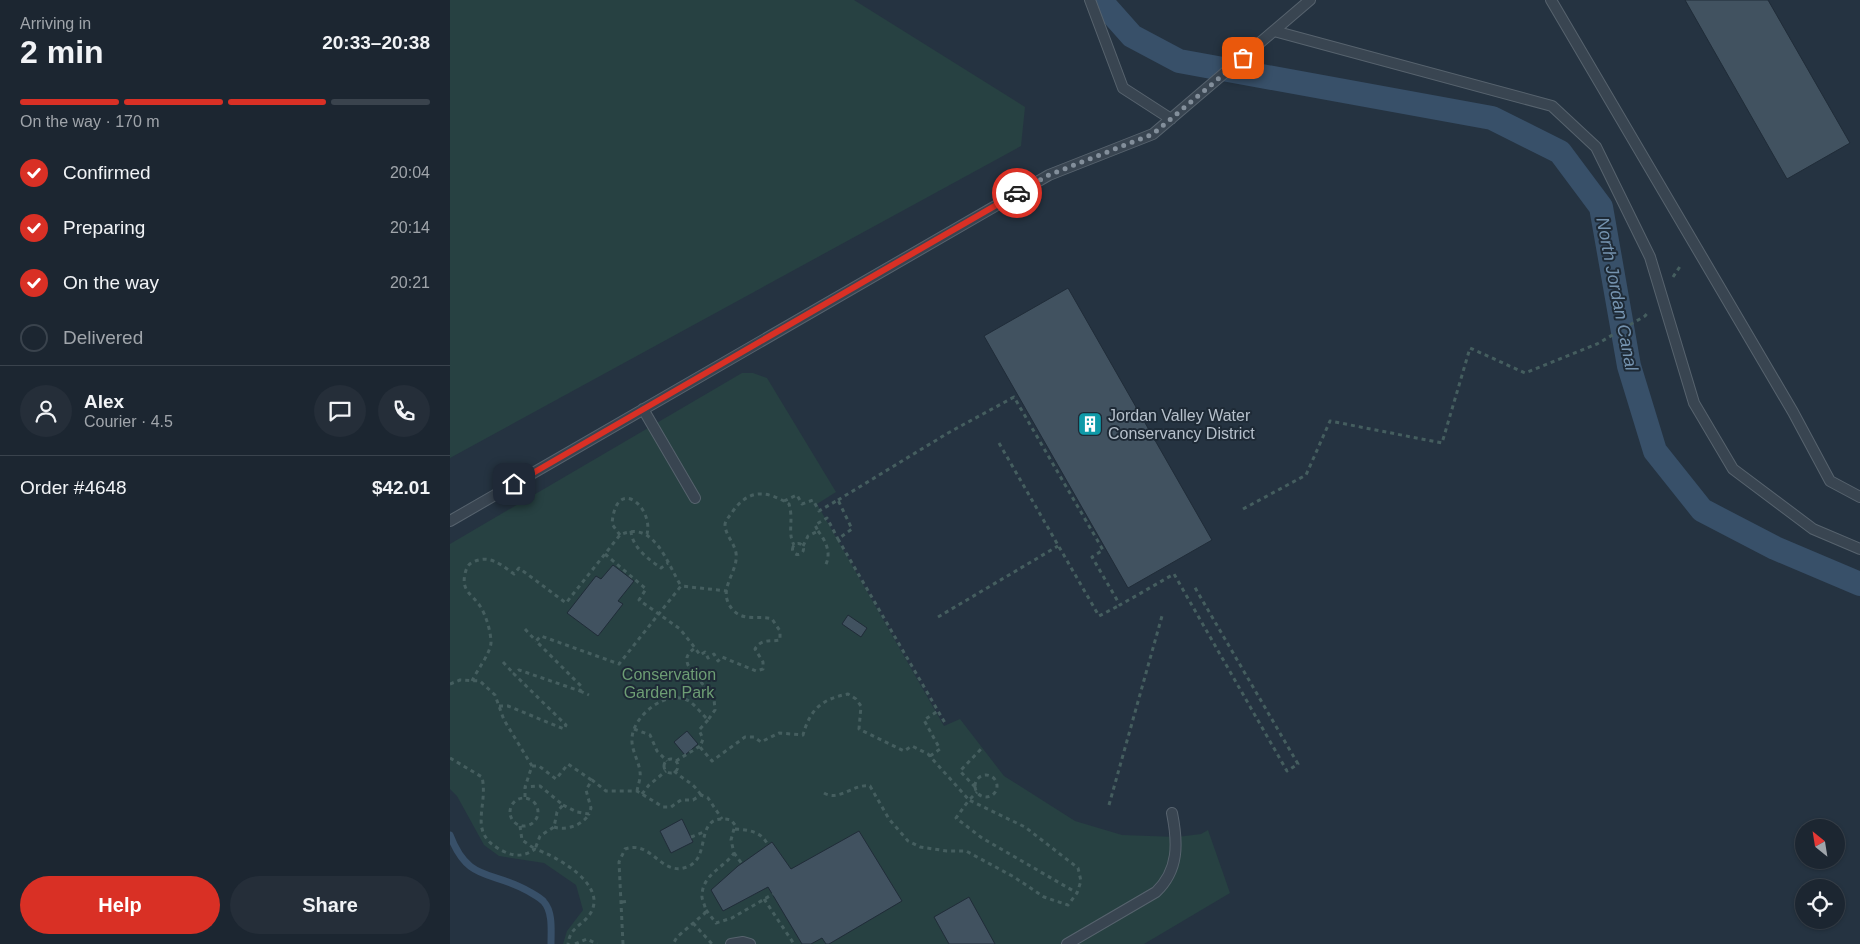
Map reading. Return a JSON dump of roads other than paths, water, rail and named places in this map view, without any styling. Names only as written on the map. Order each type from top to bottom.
[{"type":"lane","points":[[1090,0],[1123,88],[1171,119]]},
{"type":"lane","points":[[450,521],[1049,175],[1153,134],[1310,0]]},
{"type":"lane","points":[[1551,0],[1793,412],[1830,481],[1860,497]]},
{"type":"lane","points":[[1274,31],[1552,106],[1596,147],[1650,257],[1694,403],[1732,469],[1813,529],[1860,549]]},
{"type":"lane","points":[[643,410],[695,498]]},
{"type":"lane","points":[[1067,944],[1156,892],[1166,882],[1174,868],[1176,847],[1172,813]]},
{"type":"lane","points":[[731,944],[742,942],[750,944]]},
{"type":"waterway","name":"North Jordan Canal","points":[[1100,0],[1132,36],[1179,61],[1492,118],[1560,152],[1601,207],[1629,366],[1655,451],[1702,510],[1775,548],[1860,584]]},
{"type":"waterway","points":[[450,835],[457,850],[473,868],[532,893],[543,901],[547,906],[550,916],[551,944]]},
{"type":"place","name":"Jordan Valley Water Conservancy District","points":[[1090,424]]},
{"type":"park label","name":"Conservation Garden Park","points":[[669,683]]}]
